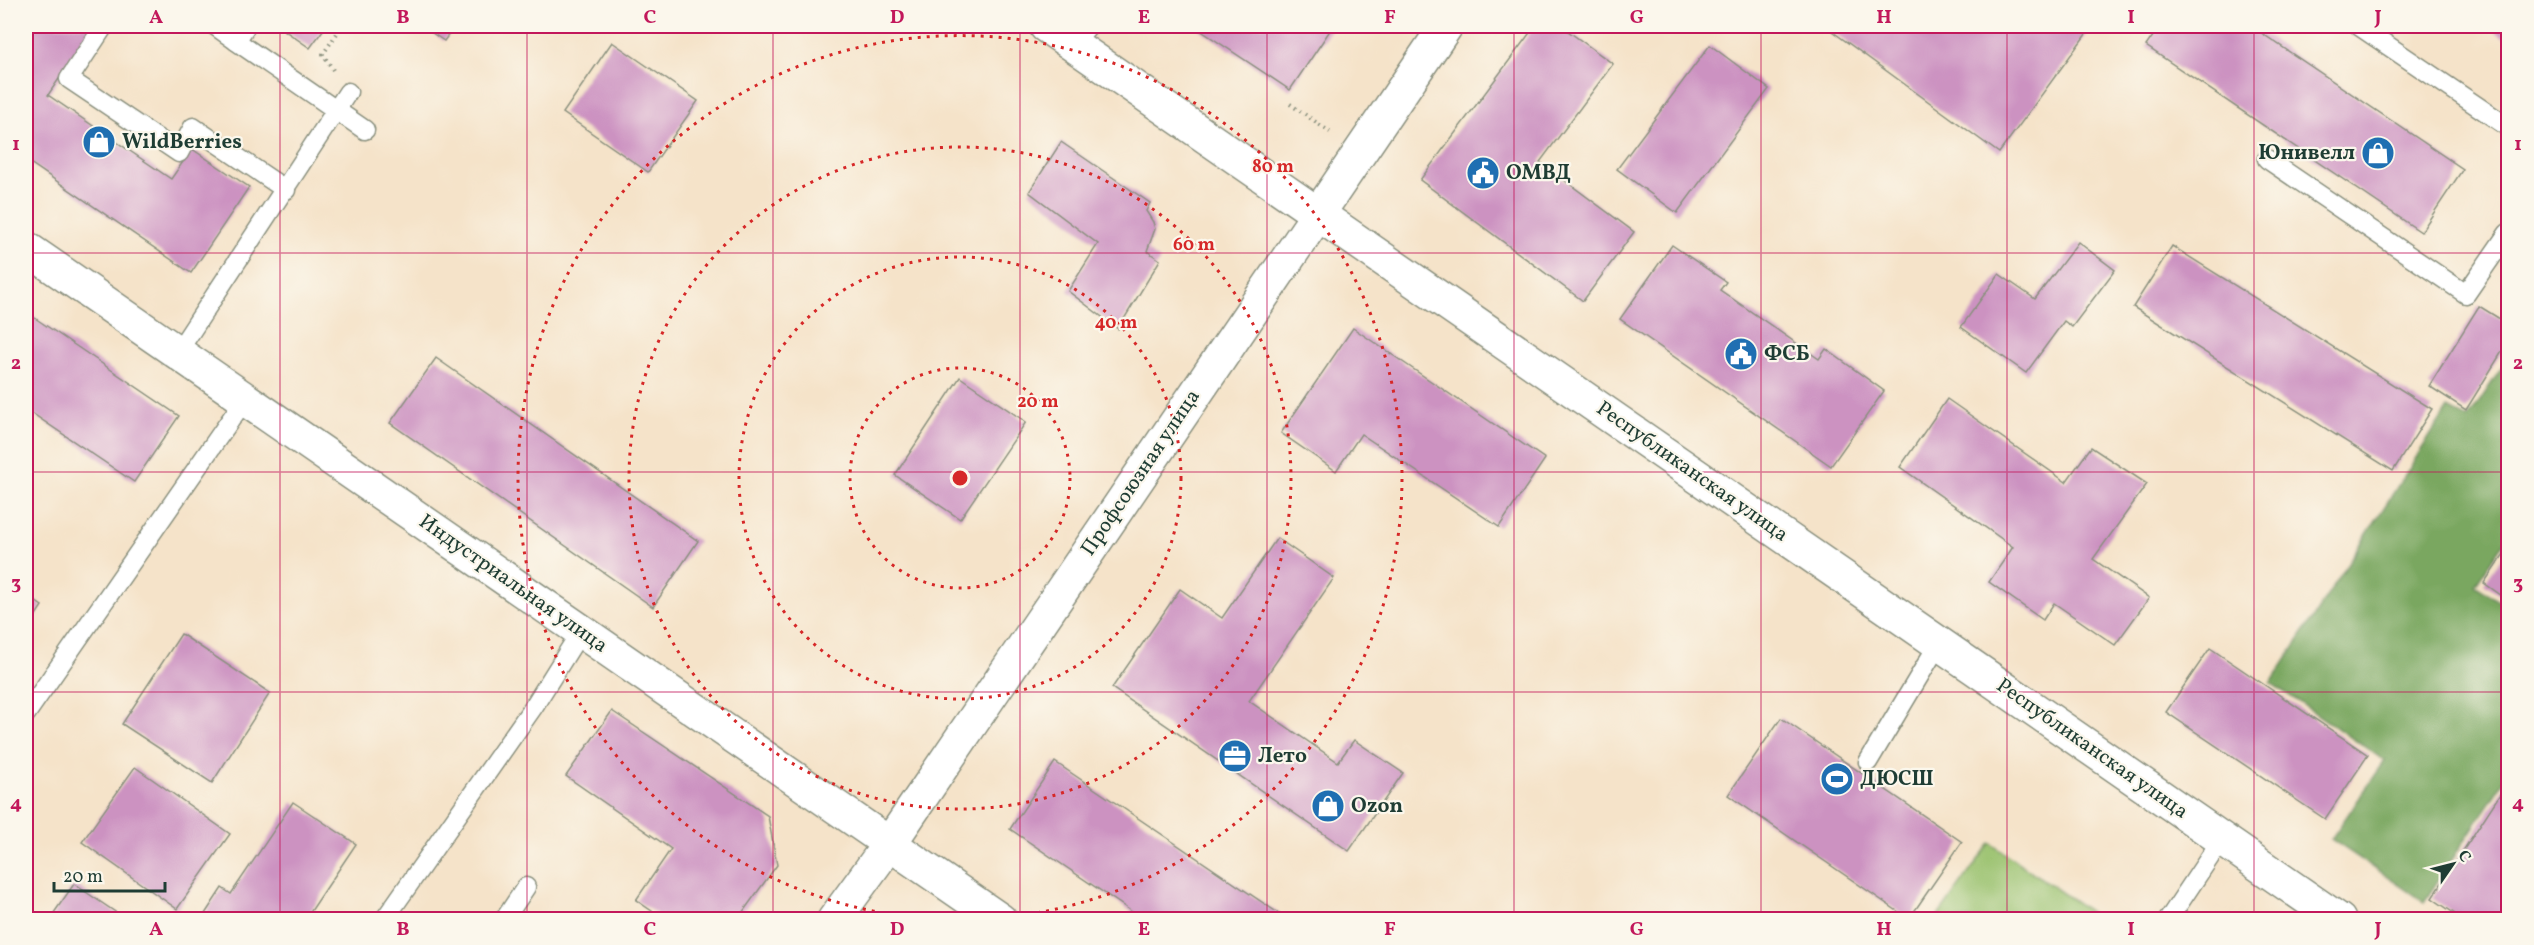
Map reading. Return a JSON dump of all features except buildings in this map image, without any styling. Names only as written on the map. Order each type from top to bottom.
[{"type":"street","name":"Республиканская улица","points":[[1046,26],[1081,35],[1317,213],[2338,920]]},
{"type":"street","name":"Профсоюзная улица","points":[[834,920],[890,843],[1446,26]]},
{"type":"street","name":"Индустриальная улица","points":[[26,248],[1000,920]]},
{"type":"lane","points":[[104,26],[69,79],[179,153],[194,127],[286,190]]},
{"type":"lane","points":[[215,26],[365,130]]},
{"type":"lane","points":[[236,41],[246,26]]},
{"type":"lane","points":[[2359,26],[2508,127]]},
{"type":"lane","points":[[177,353],[286,190],[348,92]]},
{"type":"lane","points":[[2267,159],[2466,294],[2508,233]]},
{"type":"lane","points":[[26,714],[245,399]]},
{"type":"lane","points":[[384,920],[534,706],[581,631]]},
{"type":"lane","points":[[1868,762],[1939,643]]},
{"type":"lane","points":[[2168,920],[2222,839]]},
{"type":"lane","points":[[504,920],[526,887]]},
{"type":"path","points":[[342,26],[323,54],[348,92]]},
{"type":"path","points":[[1290,104],[1331,132]]},
{"type":"green space","points":[[2508,358],[2508,536],[2475,585],[2508,607],[2508,775],[2424,902],[2331,839],[2385,761],[2271,683],[2448,408],[2468,419]]},
{"type":"green space","points":[[1990,843],[2090,912],[2085,919],[1936,919]]},
{"type":"place","name":"WildBerries","points":[[99,142]]},
{"type":"place","name":"Юнивелл","points":[[2378,153]]},
{"type":"place","name":"ОМВД","points":[[1483,173]]},
{"type":"place","name":"ФСБ","points":[[1741,354]]},
{"type":"place","name":"Лето","points":[[1235,756]]},
{"type":"place","name":"ДЮСШ","points":[[1837,779]]},
{"type":"place","name":"Ozon","points":[[1328,806]]}]
